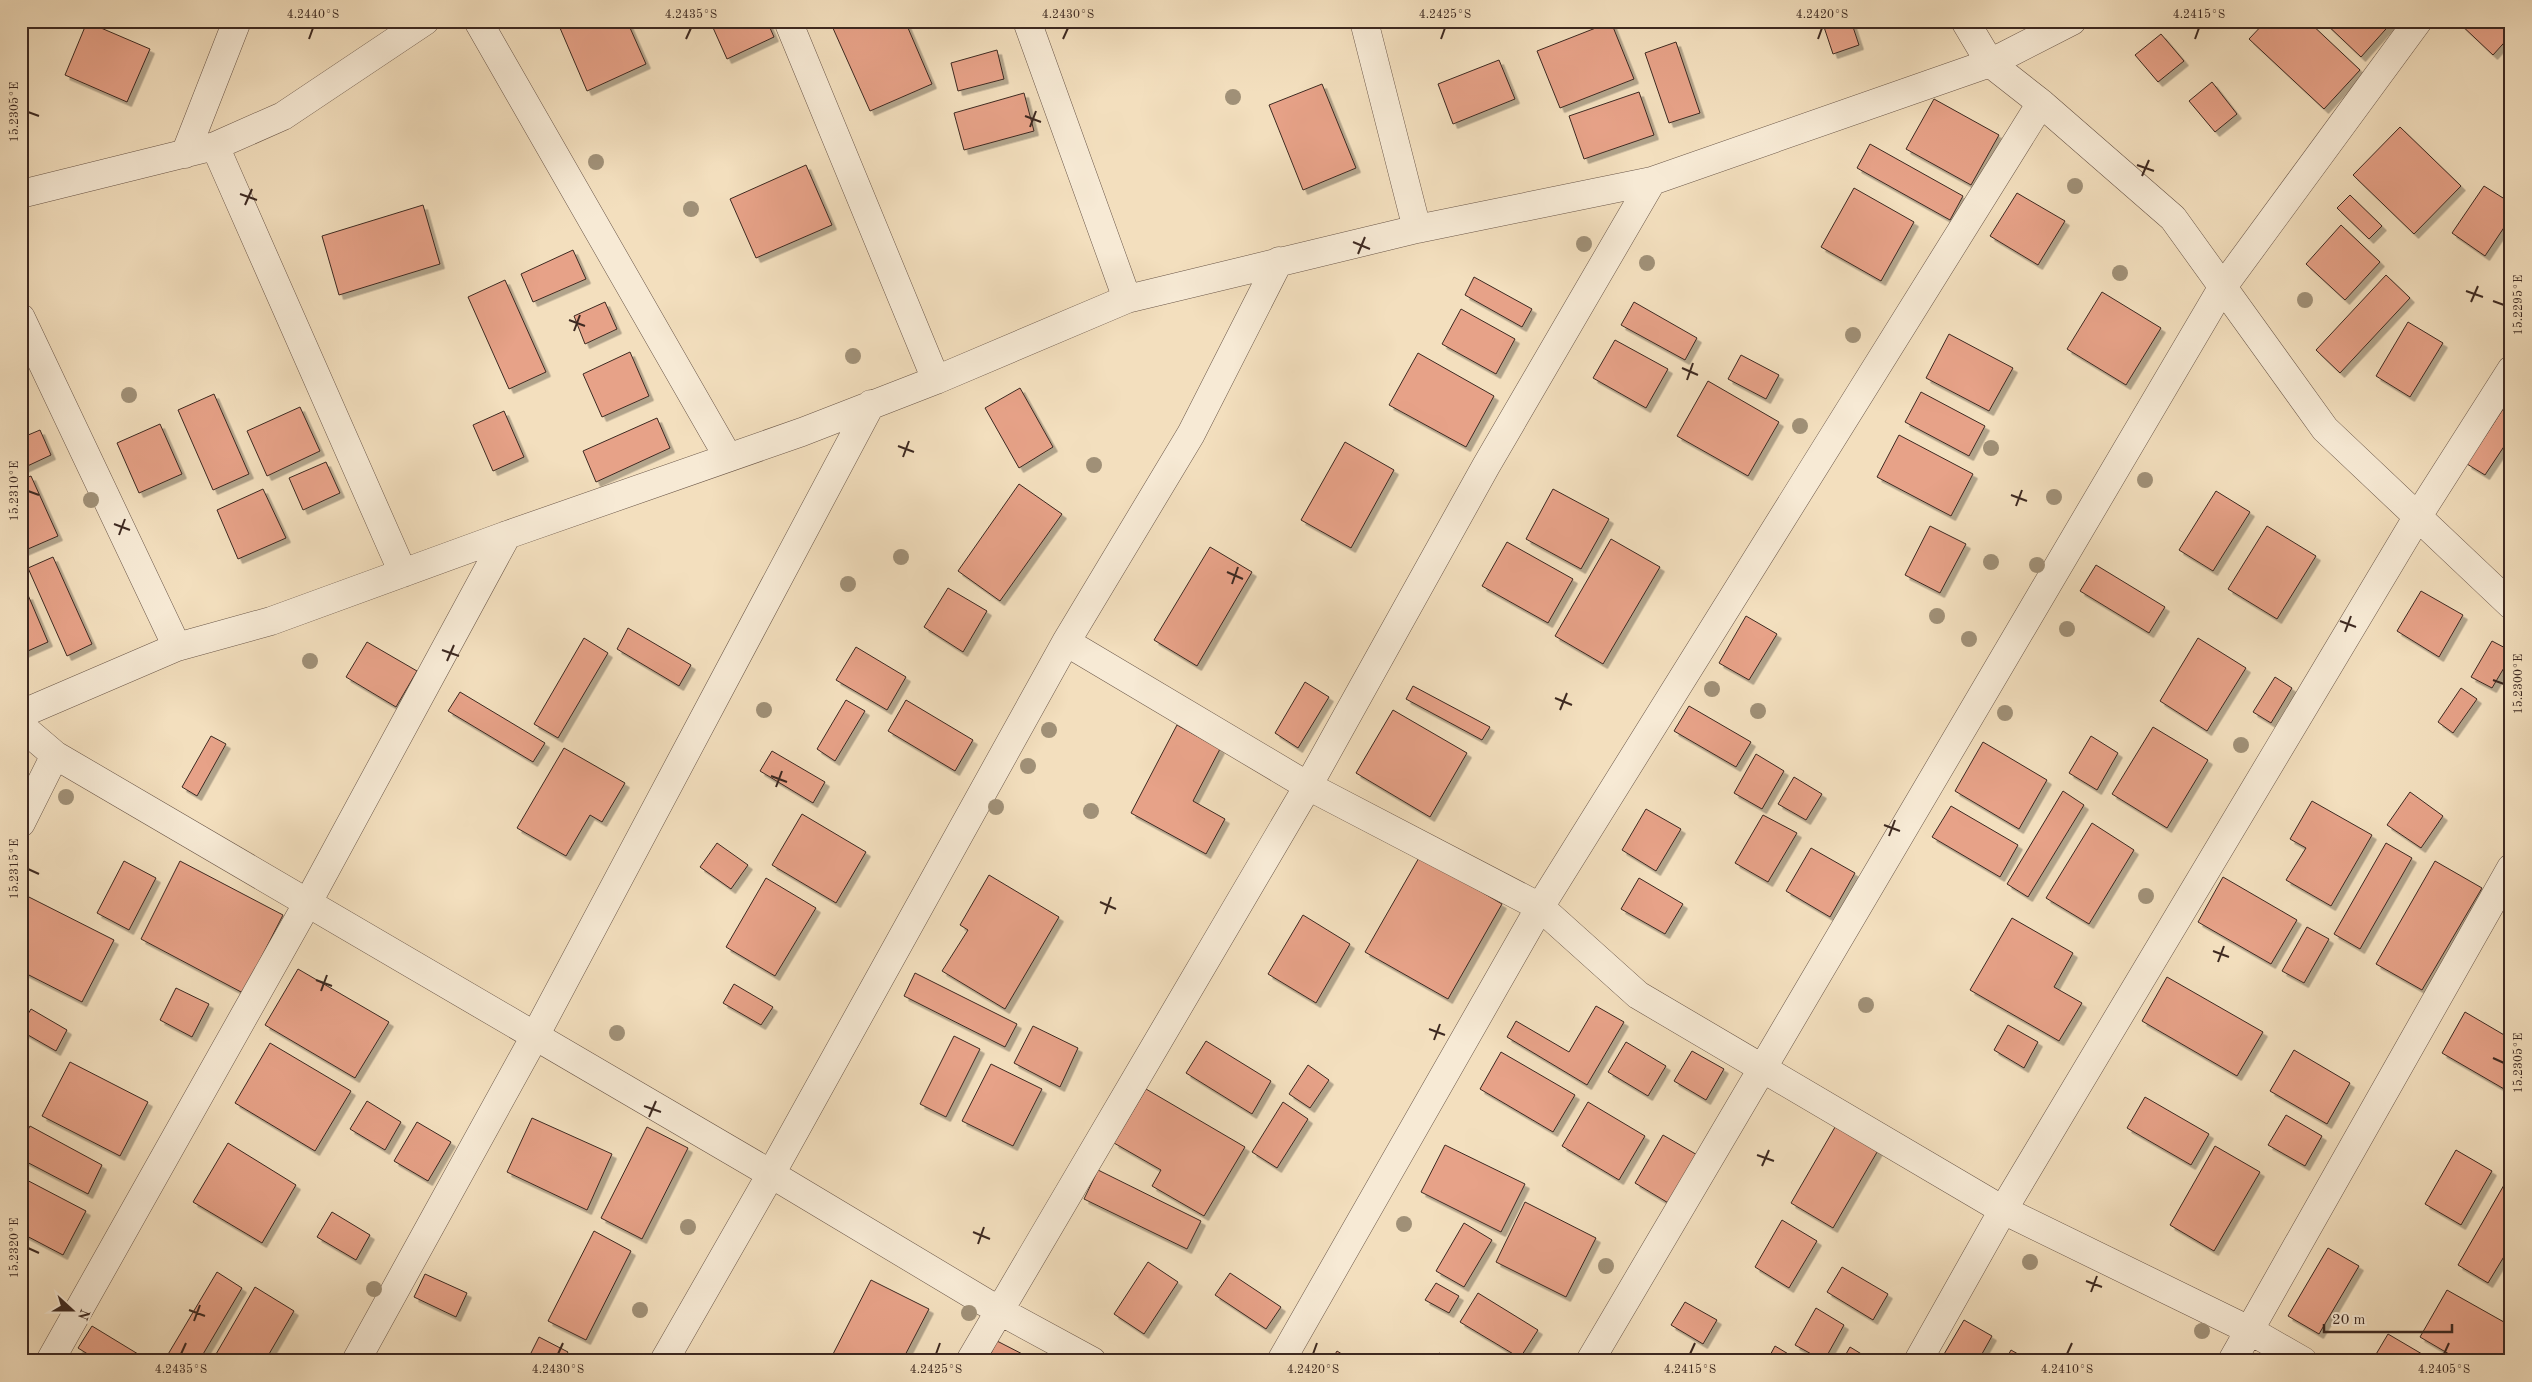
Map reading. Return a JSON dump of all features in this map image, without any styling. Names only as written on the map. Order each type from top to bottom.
[{"type":"street","points":[[185,154],[237,21]]},
{"type":"street","points":[[21,194],[215,146],[282,116],[425,21]]},
{"type":"street","points":[[478,21],[728,457]]},
{"type":"street","points":[[788,21],[936,380]]},
{"type":"street","points":[[1027,21],[1128,299]]},
{"type":"street","points":[[1364,21],[1417,229]]},
{"type":"street","points":[[1965,21],[1990,63],[2041,103],[2173,218],[2324,429],[2511,605]]},
{"type":"street","points":[[21,714],[177,648],[271,621],[507,535],[802,432],[936,380],[1128,299],[1417,229],[1652,181],[1990,63],[2072,21]]},
{"type":"street","points":[[1590,1361],[2222,288],[2418,21]]},
{"type":"street","points":[[1281,1361],[1540,907],[2041,103]]},
{"type":"street","points":[[215,146],[403,573]]},
{"type":"street","points":[[970,1361],[998,1310],[1308,786],[1486,466],[1652,181]]},
{"type":"street","points":[[664,1361],[771,1174],[1066,642],[1191,434],[1279,261]]},
{"type":"street","points":[[21,318],[177,648]]},
{"type":"street","points":[[1918,1361],[2003,1210],[2418,516],[2511,370]]},
{"type":"street","points":[[356,1361],[535,1036],[871,404]]},
{"type":"street","points":[[50,1361],[307,904],[507,535]]},
{"type":"street","points":[[1066,642],[1308,786],[1540,907],[1638,995],[2003,1210],[2249,1330],[2302,1361]]},
{"type":"street","points":[[21,726],[55,755],[771,1174],[998,1310],[1092,1361]]},
{"type":"street","points":[[21,823],[55,755]]},
{"type":"street","points":[[2232,1361],[2511,868]]},
{"type":"building","points":[[557,21],[627,21],[646,64],[587,91]]},
{"type":"building","points":[[710,21],[767,21],[774,37],[727,59]]},
{"type":"building","points":[[842,21],[905,21],[932,84],[870,111],[832,26]]},
{"type":"building","points":[[1822,21],[1851,21],[1859,45],[1833,54]]},
{"type":"building","points":[[2266,21],[2308,21],[2360,70],[2324,109],[2249,39]]},
{"type":"building","points":[[2323,21],[2393,21],[2361,57]]},
{"type":"building","points":[[2457,21],[2502,21],[2511,29],[2511,35],[2493,55]]},
{"type":"building","points":[[87,22],[150,49],[127,102],[65,75]]},
{"type":"building","points":[[1611,22],[1634,79],[1560,108],[1537,51]]},
{"type":"building","points":[[2161,34],[2184,61],[2158,82],[2135,55]]},
{"type":"building","points":[[1676,42],[1700,113],[1669,123],[1645,53]]},
{"type":"building","points":[[997,50],[1004,79],[958,91],[951,63]]},
{"type":"building","points":[[2511,52],[2511,68],[2503,60]]},
{"type":"building","points":[[1499,60],[1515,99],[1453,124],[1438,84]]},
{"type":"building","points":[[2212,82],[2237,114],[2215,132],[2189,101]]},
{"type":"building","points":[[1322,84],[1356,168],[1303,190],[1269,105]]},
{"type":"building","points":[[1639,92],[1654,135],[1584,159],[1569,116]]},
{"type":"building","points":[[1024,93],[1034,131],[964,150],[954,113]]},
{"type":"building","points":[[1934,99],[1999,135],[1971,185],[1906,149]]},
{"type":"building","points":[[2400,127],[2461,186],[2414,234],[2353,175]]},
{"type":"building","points":[[1870,144],[1963,196],[1950,220],[1857,168]]},
{"type":"building","points":[[806,165],[832,225],[756,258],[730,199]]},
{"type":"building","points":[[2484,186],[2511,203],[2511,217],[2485,256],[2452,233]]},
{"type":"building","points":[[1854,188],[1914,222],[1881,281],[1821,247]]},
{"type":"building","points":[[2017,193],[2065,221],[2038,265],[1990,236]]},
{"type":"building","points":[[2350,195],[2382,226],[2369,239],[2337,208]]},
{"type":"building","points":[[423,205],[440,264],[339,295],[322,236]]},
{"type":"building","points":[[2341,225],[2380,262],[2345,300],[2306,264]]},
{"type":"building","points":[[573,250],[586,279],[533,302],[521,274]]},
{"type":"building","points":[[2386,275],[2410,298],[2340,373],[2316,350]]},
{"type":"building","points":[[1474,277],[1532,309],[1522,327],[1465,295]]},
{"type":"building","points":[[505,280],[546,372],[509,389],[468,297]]},
{"type":"building","points":[[2102,292],[2161,328],[2126,385],[2067,349]]},
{"type":"building","points":[[605,302],[617,329],[585,344],[574,316]]},
{"type":"building","points":[[1634,302],[1697,338],[1685,360],[1621,325]]},
{"type":"building","points":[[1461,309],[1515,339],[1496,374],[1442,344]]},
{"type":"building","points":[[2408,322],[2443,343],[2410,397],[2376,376]]},
{"type":"building","points":[[1949,334],[2013,368],[1989,411],[1926,378]]},
{"type":"building","points":[[1615,340],[1668,369],[1646,408],[1593,378]]},
{"type":"building","points":[[630,352],[649,396],[602,417],[583,374]]},
{"type":"building","points":[[1418,353],[1494,396],[1466,447],[1389,405]]},
{"type":"building","points":[[1741,355],[1779,375],[1766,399],[1728,379]]},
{"type":"building","points":[[1708,381],[1779,422],[1748,476],[1677,436]]},
{"type":"building","points":[[1020,388],[1053,447],[1019,468],[985,408]]},
{"type":"building","points":[[1921,392],[1985,426],[1969,456],[1905,422]]},
{"type":"building","points":[[214,394],[249,474],[213,490],[178,410]]},
{"type":"building","points":[[300,407],[320,451],[267,476],[247,431]]},
{"type":"building","points":[[2503,409],[2511,415],[2511,436],[2485,475],[2467,464]]},
{"type":"building","points":[[504,411],[524,457],[493,471],[473,425]]},
{"type":"building","points":[[657,418],[670,448],[596,482],[583,451]]},
{"type":"building","points":[[160,424],[182,474],[139,493],[117,443]]},
{"type":"building","points":[[40,430],[51,455],[21,469],[21,438]]},
{"type":"building","points":[[1899,435],[1973,474],[1951,516],[1877,477]]},
{"type":"building","points":[[1345,442],[1394,470],[1351,548],[1301,520]]},
{"type":"building","points":[[326,462],[340,493],[303,510],[289,478]]},
{"type":"building","points":[[31,476],[58,536],[21,552],[21,480]]},
{"type":"building","points":[[1019,484],[1062,514],[1000,601],[958,571]]},
{"type":"building","points":[[263,489],[286,538],[238,559],[217,510]]},
{"type":"building","points":[[1553,489],[1609,519],[1581,569],[1526,539]]},
{"type":"building","points":[[2216,491],[2250,512],[2213,571],[2179,550]]},
{"type":"building","points":[[1930,526],[1966,544],[1940,593],[1905,575]]},
{"type":"building","points":[[2267,526],[2316,556],[2277,619],[2228,589]]},
{"type":"building","points":[[1611,539],[1660,567],[1603,664],[1555,636]]},
{"type":"building","points":[[1507,542],[1573,579],[1548,623],[1482,586]]},
{"type":"building","points":[[1210,547],[1252,572],[1197,666],[1154,640]]},
{"type":"building","points":[[53,557],[92,644],[67,656],[28,568]]},
{"type":"building","points":[[2096,565],[2165,607],[2149,633],[2080,591]]},
{"type":"building","points":[[948,588],[987,611],[963,652],[924,627]]},
{"type":"building","points":[[2421,591],[2463,615],[2439,657],[2397,631]]},
{"type":"building","points":[[28,595],[48,642],[21,654],[21,598]]},
{"type":"building","points":[[1746,616],[1777,634],[1749,680],[1719,663]]},
{"type":"building","points":[[628,628],[691,665],[679,686],[617,649]]},
{"type":"building","points":[[584,638],[608,653],[558,738],[534,724]]},
{"type":"building","points":[[2198,638],[2246,668],[2207,731],[2160,701]]},
{"type":"building","points":[[2492,641],[2511,651],[2511,656],[2492,688],[2471,677]]},
{"type":"building","points":[[367,642],[417,671],[396,707],[346,677]]},
{"type":"building","points":[[856,647],[906,677],[887,710],[836,680]]},
{"type":"building","points":[[2275,677],[2292,688],[2271,723],[2253,712]]},
{"type":"building","points":[[1305,682],[1329,697],[1298,748],[1275,733]]},
{"type":"building","points":[[1413,686],[1490,727],[1482,740],[1406,699]]},
{"type":"building","points":[[2461,688],[2477,699],[2453,733],[2438,722]]},
{"type":"building","points":[[460,692],[545,743],[533,762],[448,711]]},
{"type":"building","points":[[846,700],[865,711],[835,761],[817,749]]},
{"type":"building","points":[[906,700],[973,740],[955,771],[888,731]]},
{"type":"building","points":[[1689,706],[1751,742],[1736,767],[1674,731]]},
{"type":"building","points":[[1393,710],[1467,753],[1430,817],[1356,773]]},
{"type":"building","points":[[1177,725],[1220,749],[1193,801],[1225,819],[1206,854],[1131,813]]},
{"type":"building","points":[[2153,727],[2208,760],[2167,828],[2112,794]]},
{"type":"building","points":[[211,736],[226,744],[197,796],[182,787]]},
{"type":"building","points":[[2091,736],[2118,753],[2097,790],[2069,773]]},
{"type":"building","points":[[1983,742],[2047,780],[2019,829],[1955,791]]},
{"type":"building","points":[[564,748],[625,783],[602,822],[590,815],[566,856],[517,828]]},
{"type":"building","points":[[772,751],[825,782],[813,803],[760,771]]},
{"type":"building","points":[[1756,754],[1784,771],[1762,809],[1734,793]]},
{"type":"building","points":[[21,772],[30,776],[21,793]]},
{"type":"building","points":[[1794,777],[1822,794],[1806,820],[1778,804]]},
{"type":"building","points":[[2063,791],[2084,805],[2028,897],[2007,884]]},
{"type":"building","points":[[2410,792],[2443,816],[2421,848],[2387,825]]},
{"type":"building","points":[[2312,801],[2372,835],[2331,906],[2286,880],[2306,848],[2290,839]]},
{"type":"building","points":[[1951,806],[2018,845],[2000,877],[1932,837]]},
{"type":"building","points":[[1646,809],[1681,829],[1656,871],[1622,850]]},
{"type":"building","points":[[802,814],[866,852],[836,903],[772,865]]},
{"type":"building","points":[[1763,815],[1797,833],[1768,882],[1735,863]]},
{"type":"building","points":[[2092,823],[2134,850],[2089,924],[2046,898]]},
{"type":"building","points":[[717,843],[748,865],[731,889],[700,867]]},
{"type":"building","points":[[2386,843],[2412,858],[2360,949],[2334,934]]},
{"type":"building","points":[[1811,848],[1855,873],[1830,917],[1786,891]]},
{"type":"building","points":[[1420,856],[1502,904],[1448,999],[1365,952]]},
{"type":"building","points":[[124,861],[156,878],[129,930],[97,913]]},
{"type":"building","points":[[180,861],[283,915],[243,993],[141,939]]},
{"type":"building","points":[[2435,861],[2482,888],[2422,990],[2376,964]]},
{"type":"building","points":[[989,875],[1059,917],[1005,1009],[942,971],[968,930],[960,925]]},
{"type":"building","points":[[2223,877],[2297,920],[2271,964],[2198,922]]},
{"type":"building","points":[[766,878],[816,908],[775,976],[726,947]]},
{"type":"building","points":[[1639,878],[1683,904],[1665,934],[1621,909]]},
{"type":"building","points":[[21,893],[114,940],[82,1002],[21,971]]},
{"type":"building","points":[[1303,915],[1350,944],[1316,1003],[1268,974]]},
{"type":"building","points":[[2012,918],[2073,953],[2054,987],[2082,1003],[2059,1041],[1970,990]]},
{"type":"building","points":[[2307,927],[2329,939],[2304,983],[2282,971]]},
{"type":"building","points":[[298,969],[389,1022],[355,1078],[265,1025]]},
{"type":"building","points":[[915,973],[1017,1024],[1005,1047],[904,996]]},
{"type":"building","points":[[2167,977],[2263,1032],[2237,1076],[2142,1021]]},
{"type":"building","points":[[734,984],[773,1007],[761,1025],[723,1003]]},
{"type":"building","points":[[176,988],[209,1004],[192,1037],[160,1020]]},
{"type":"building","points":[[1596,1006],[1624,1022],[1587,1085],[1507,1037],[1516,1021],[1569,1052]]},
{"type":"building","points":[[31,1009],[67,1030],[56,1051],[21,1031],[21,1026]]},
{"type":"building","points":[[2465,1012],[2511,1039],[2511,1093],[2442,1053]]},
{"type":"building","points":[[2008,1025],[2038,1042],[2024,1068],[1994,1050]]},
{"type":"building","points":[[1033,1026],[1078,1048],[1060,1087],[1014,1063]]},
{"type":"building","points":[[954,1036],[980,1049],[946,1117],[920,1104]]},
{"type":"building","points":[[1206,1041],[1271,1081],[1252,1114],[1186,1073]]},
{"type":"building","points":[[1626,1042],[1666,1066],[1648,1096],[1608,1072]]},
{"type":"building","points":[[270,1043],[351,1091],[315,1151],[235,1103]]},
{"type":"building","points":[[2294,1050],[2350,1083],[2327,1124],[2270,1091]]},
{"type":"building","points":[[1692,1051],[1724,1069],[1706,1100],[1674,1081]]},
{"type":"building","points":[[1501,1052],[1575,1095],[1553,1132],[1480,1089]]},
{"type":"building","points":[[70,1062],[148,1102],[120,1156],[42,1116]]},
{"type":"building","points":[[991,1064],[1042,1089],[1013,1146],[962,1121]]},
{"type":"building","points":[[1308,1065],[1329,1080],[1310,1108],[1289,1094]]},
{"type":"building","points":[[1146,1089],[1245,1147],[1204,1216],[1152,1186],[1161,1170],[1114,1143]]},
{"type":"building","points":[[2145,1097],[2209,1134],[2191,1165],[2127,1128]]},
{"type":"building","points":[[367,1101],[401,1122],[385,1150],[350,1129]]},
{"type":"building","points":[[1283,1102],[1308,1119],[1277,1168],[1252,1152]]},
{"type":"building","points":[[1588,1102],[1645,1136],[1619,1180],[1562,1146]]},
{"type":"building","points":[[2286,1115],[2322,1136],[2305,1166],[2268,1145]]},
{"type":"building","points":[[532,1118],[612,1154],[587,1210],[507,1172]]},
{"type":"building","points":[[417,1122],[451,1142],[428,1181],[394,1161]]},
{"type":"building","points":[[1838,1122],[1880,1147],[1833,1228],[1791,1203]]},
{"type":"building","points":[[30,1126],[102,1165],[88,1194],[21,1159],[21,1143]]},
{"type":"building","points":[[647,1127],[688,1148],[642,1239],[601,1218]]},
{"type":"building","points":[[1663,1135],[1699,1156],[1670,1204],[1635,1183]]},
{"type":"building","points":[[228,1143],[296,1185],[262,1243],[193,1202]]},
{"type":"building","points":[[1445,1145],[1525,1184],[1501,1232],[1421,1192]]},
{"type":"building","points":[[2215,1146],[2260,1172],[2214,1251],[2170,1225]]},
{"type":"building","points":[[2456,1150],[2492,1171],[2461,1225],[2425,1204]]},
{"type":"building","points":[[1098,1170],[1201,1221],[1187,1249],[1084,1199]]},
{"type":"building","points":[[21,1177],[86,1211],[63,1255],[21,1233]]},
{"type":"building","points":[[2504,1185],[2511,1188],[2511,1245],[2488,1283],[2458,1265]]},
{"type":"building","points":[[1525,1202],[1596,1238],[1566,1297],[1496,1262]]},
{"type":"building","points":[[332,1212],[370,1235],[356,1260],[317,1237]]},
{"type":"building","points":[[1782,1220],[1817,1241],[1789,1288],[1755,1267]]},
{"type":"building","points":[[1464,1223],[1492,1240],[1464,1287],[1436,1271]]},
{"type":"building","points":[[594,1231],[631,1251],[586,1340],[548,1321]]},
{"type":"building","points":[[2328,1248],[2359,1266],[2319,1334],[2288,1316]]},
{"type":"building","points":[[1148,1262],[1178,1282],[1144,1334],[1114,1314]]},
{"type":"building","points":[[1842,1267],[1888,1294],[1873,1320],[1827,1292]]},
{"type":"building","points":[[217,1272],[242,1288],[199,1361],[176,1361],[167,1356]]},
{"type":"building","points":[[1230,1273],[1281,1307],[1266,1329],[1215,1295]]},
{"type":"building","points":[[425,1274],[467,1293],[456,1317],[414,1297]]},
{"type":"building","points":[[871,1280],[929,1309],[902,1361],[836,1361],[831,1358]]},
{"type":"building","points":[[1436,1283],[1459,1296],[1449,1313],[1425,1300]]},
{"type":"building","points":[[255,1287],[294,1311],[265,1361],[212,1361]]},
{"type":"building","points":[[2447,1290],[2511,1326],[2511,1361],[2461,1361],[2420,1337]]},
{"type":"building","points":[[1478,1293],[1538,1330],[1520,1358],[1460,1322]]},
{"type":"building","points":[[1685,1302],[1717,1320],[1703,1344],[1671,1325]]},
{"type":"building","points":[[1816,1308],[1844,1325],[1824,1361],[1795,1345]]},
{"type":"building","points":[[1964,1320],[1992,1336],[1978,1361],[1940,1361]]},
{"type":"building","points":[[92,1326],[138,1354],[134,1361],[99,1361],[78,1348]]},
{"type":"building","points":[[2388,1334],[2422,1354],[2418,1361],[2372,1361]]},
{"type":"building","points":[[539,1337],[568,1352],[563,1361],[527,1361]]},
{"type":"building","points":[[997,1341],[1036,1361],[987,1361]]},
{"type":"building","points":[[1775,1346],[1800,1361],[1767,1361]]},
{"type":"building","points":[[1850,1347],[1873,1361],[1842,1361]]},
{"type":"building","points":[[2011,1350],[2030,1361],[2005,1361]]},
{"type":"building","points":[[1337,1351],[1353,1361],[1331,1361]]},
{"type":"building","points":[[1439,1353],[1455,1361],[1435,1361]]}]
